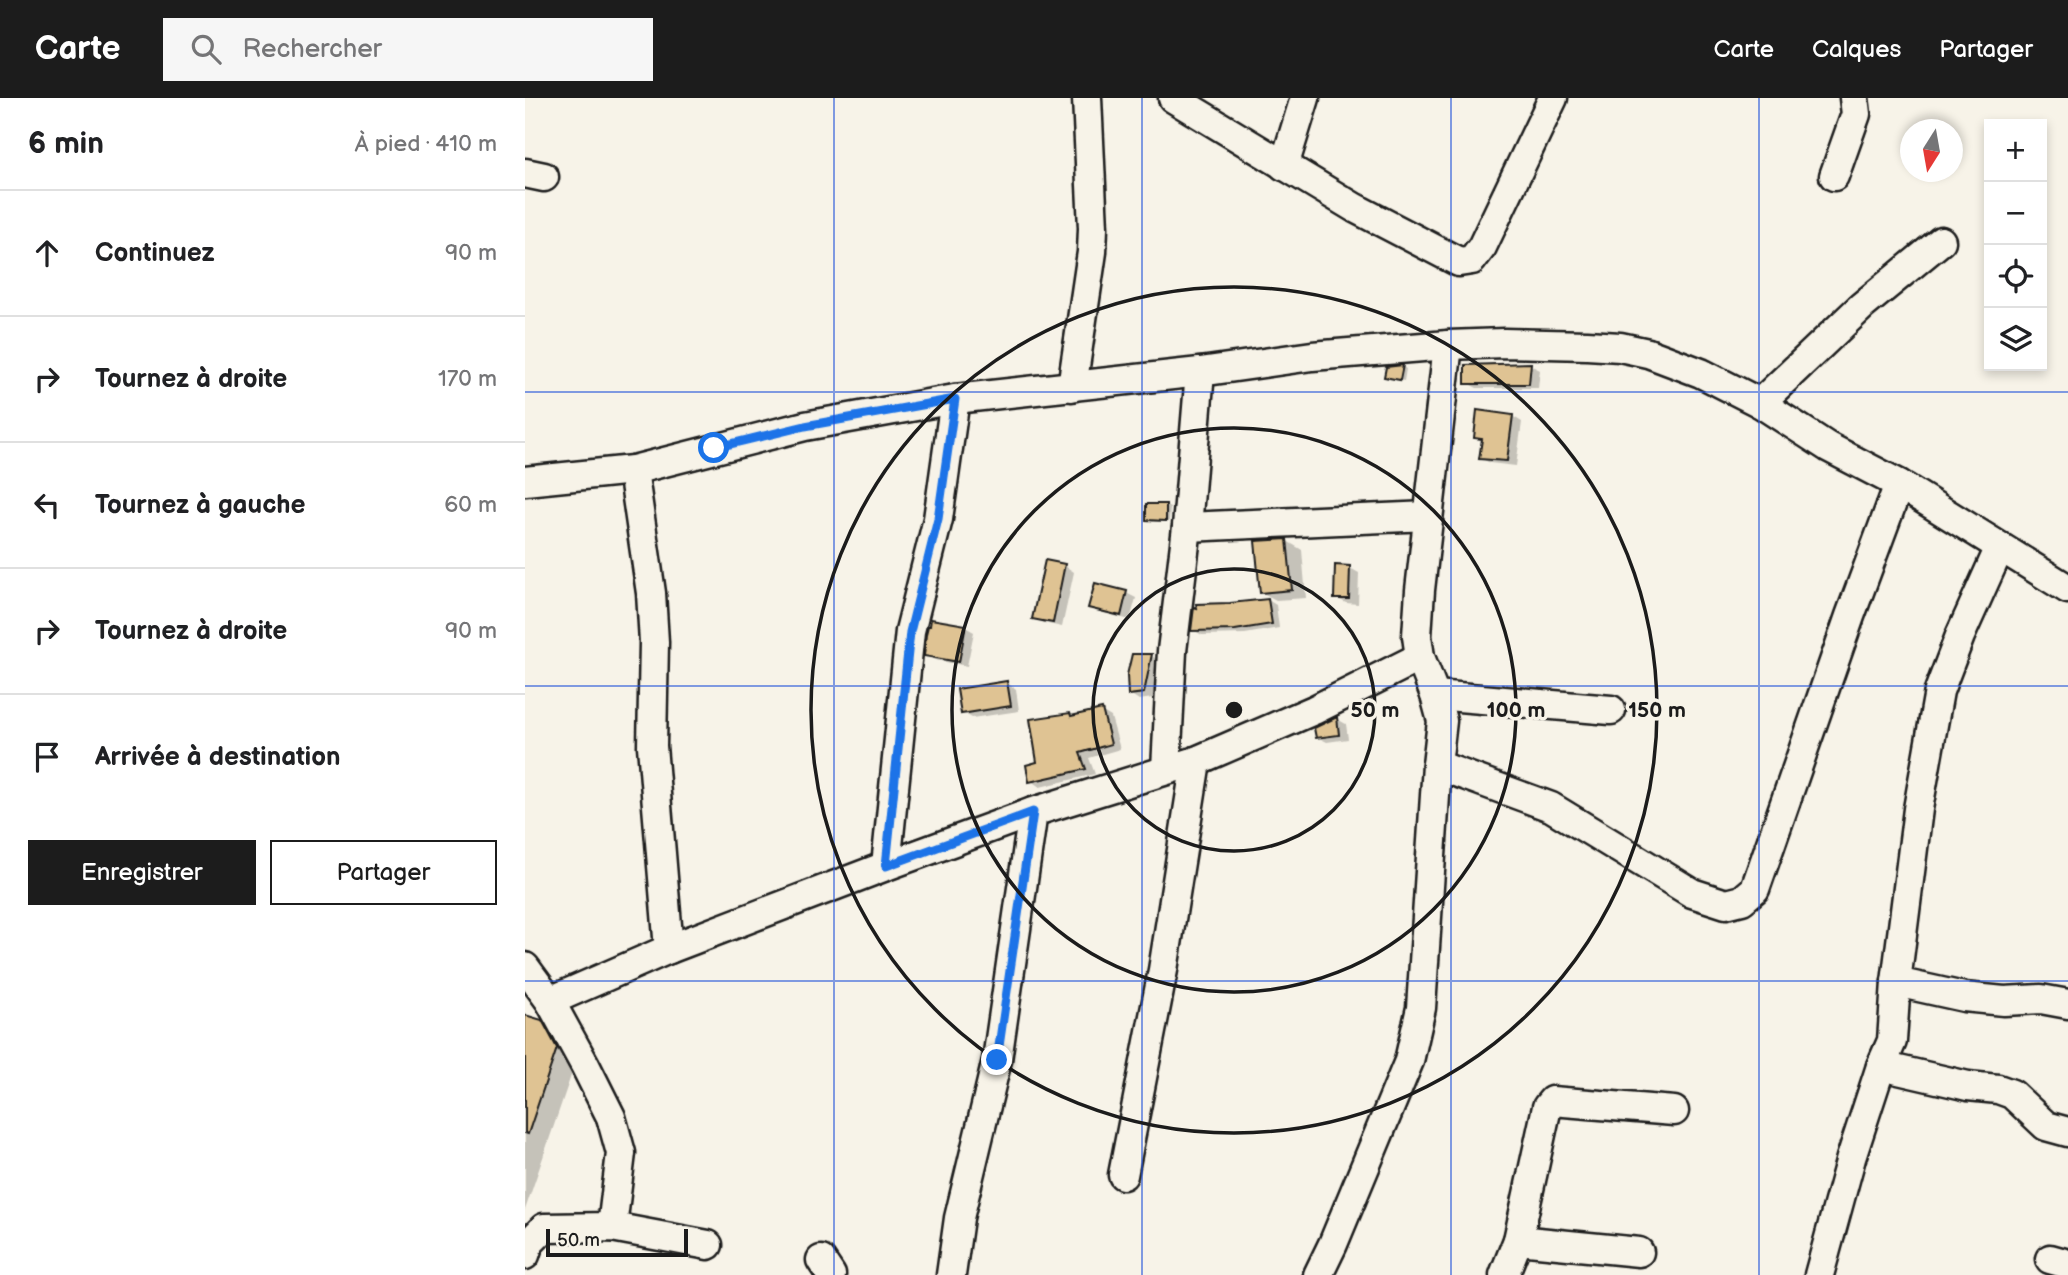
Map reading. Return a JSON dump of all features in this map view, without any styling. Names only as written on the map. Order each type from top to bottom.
[{"type":"street","points":[[1072,387],[1092,252],[1087,98]]},
{"type":"street","points":[[1173,98],[1355,208],[1459,262],[1472,260],[1482,247],[1553,98]]},
{"type":"street","points":[[1284,166],[1305,98]]},
{"type":"street","points":[[1834,176],[1856,114],[1854,98]]},
{"type":"street","points":[[1760,403],[1862,306],[1941,242]]},
{"type":"street","points":[[525,481],[633,470],[805,426],[955,399],[1200,372],[1312,356],[1448,345],[1504,343],[1620,347],[1676,362],[1760,403],[1828,447],[1899,484],[2068,589]]},
{"type":"street","points":[[1318,1275],[1399,1088],[1417,1035],[1421,1008],[1442,721],[1420,657],[1417,636],[1448,345]]},
{"type":"street","points":[[1166,769],[1172,651],[1187,527],[1200,372]]},
{"type":"street","points":[[886,866],[910,632],[938,519],[955,399]]},
{"type":"street","points":[[633,470],[651,593],[654,642],[652,746],[669,950]]},
{"type":"street","points":[[1437,765],[1551,807],[1692,893],[1726,904],[1742,900],[1755,889],[1899,484]]},
{"type":"street","points":[[1187,527],[1428,516]]},
{"type":"street","points":[[1819,1275],[1851,1158],[1881,1066],[1892,1041],[1896,982],[1918,809],[1940,691],[1960,636],[2000,547]]},
{"type":"street","points":[[2035,567],[2068,562]]},
{"type":"street","points":[[550,1001],[669,950],[886,866],[1033,812],[1196,761],[1314,710],[1420,657]]},
{"type":"street","points":[[1435,695],[1611,710]]},
{"type":"street","points":[[1123,1175],[1163,970],[1196,761]]},
{"type":"street","points":[[951,1275],[959,1218],[997,1060],[1033,812]]},
{"type":"street","points":[[525,967],[550,1001],[611,1117],[621,1153],[612,1227]]},
{"type":"street","points":[[1896,982],[1965,997],[2004,1001],[2041,999],[2068,1004]]},
{"type":"street","points":[[1881,1066],[1968,1086],[1998,1088],[2012,1094],[2046,1126],[2068,1132]]},
{"type":"street","points":[[1504,1275],[1518,1240],[1547,1107],[1552,1101],[1674,1111]]},
{"type":"street","points":[[525,1255],[529,1242],[544,1228],[612,1227],[708,1245]]},
{"type":"street","points":[[1518,1240],[1639,1252]]},
{"type":"building","points":[[1531,363],[1529,384],[1465,384],[1465,365]]},
{"type":"building","points":[[1403,365],[1400,380],[1384,377],[1386,367]]},
{"type":"building","points":[[1477,410],[1513,415],[1507,461],[1479,459],[1482,439],[1474,438]]},
{"type":"building","points":[[1146,504],[1166,504],[1166,521],[1146,520]]},
{"type":"building","points":[[1287,539],[1292,590],[1260,593],[1255,541]]},
{"type":"building","points":[[1045,560],[1065,564],[1053,623],[1032,619]]},
{"type":"building","points":[[1335,565],[1350,566],[1349,599],[1334,599]]},
{"type":"building","points":[[1095,583],[1127,591],[1121,616],[1088,608]]},
{"type":"building","points":[[1268,599],[1272,624],[1235,630],[1191,631],[1196,604]]},
{"type":"building","points":[[931,619],[966,625],[959,662],[924,656],[926,634]]},
{"type":"building","points":[[1132,654],[1152,654],[1144,693],[1128,695],[1127,675]]},
{"type":"building","points":[[1007,681],[1011,706],[961,714],[957,689]]},
{"type":"building","points":[[1102,709],[1111,744],[1080,753],[1086,769],[1029,782],[1026,765],[1037,762],[1030,719],[1070,713],[1071,716]]},
{"type":"building","points":[[1337,717],[1339,735],[1316,738],[1314,728]]},
{"type":"building","points":[[525,1015],[542,1020],[557,1048],[528,1134],[525,1133]]},
{"type":"route","points":[[714,448],[805,426],[955,399],[938,519],[910,632],[886,866],[1033,812],[997,1060]]}]
